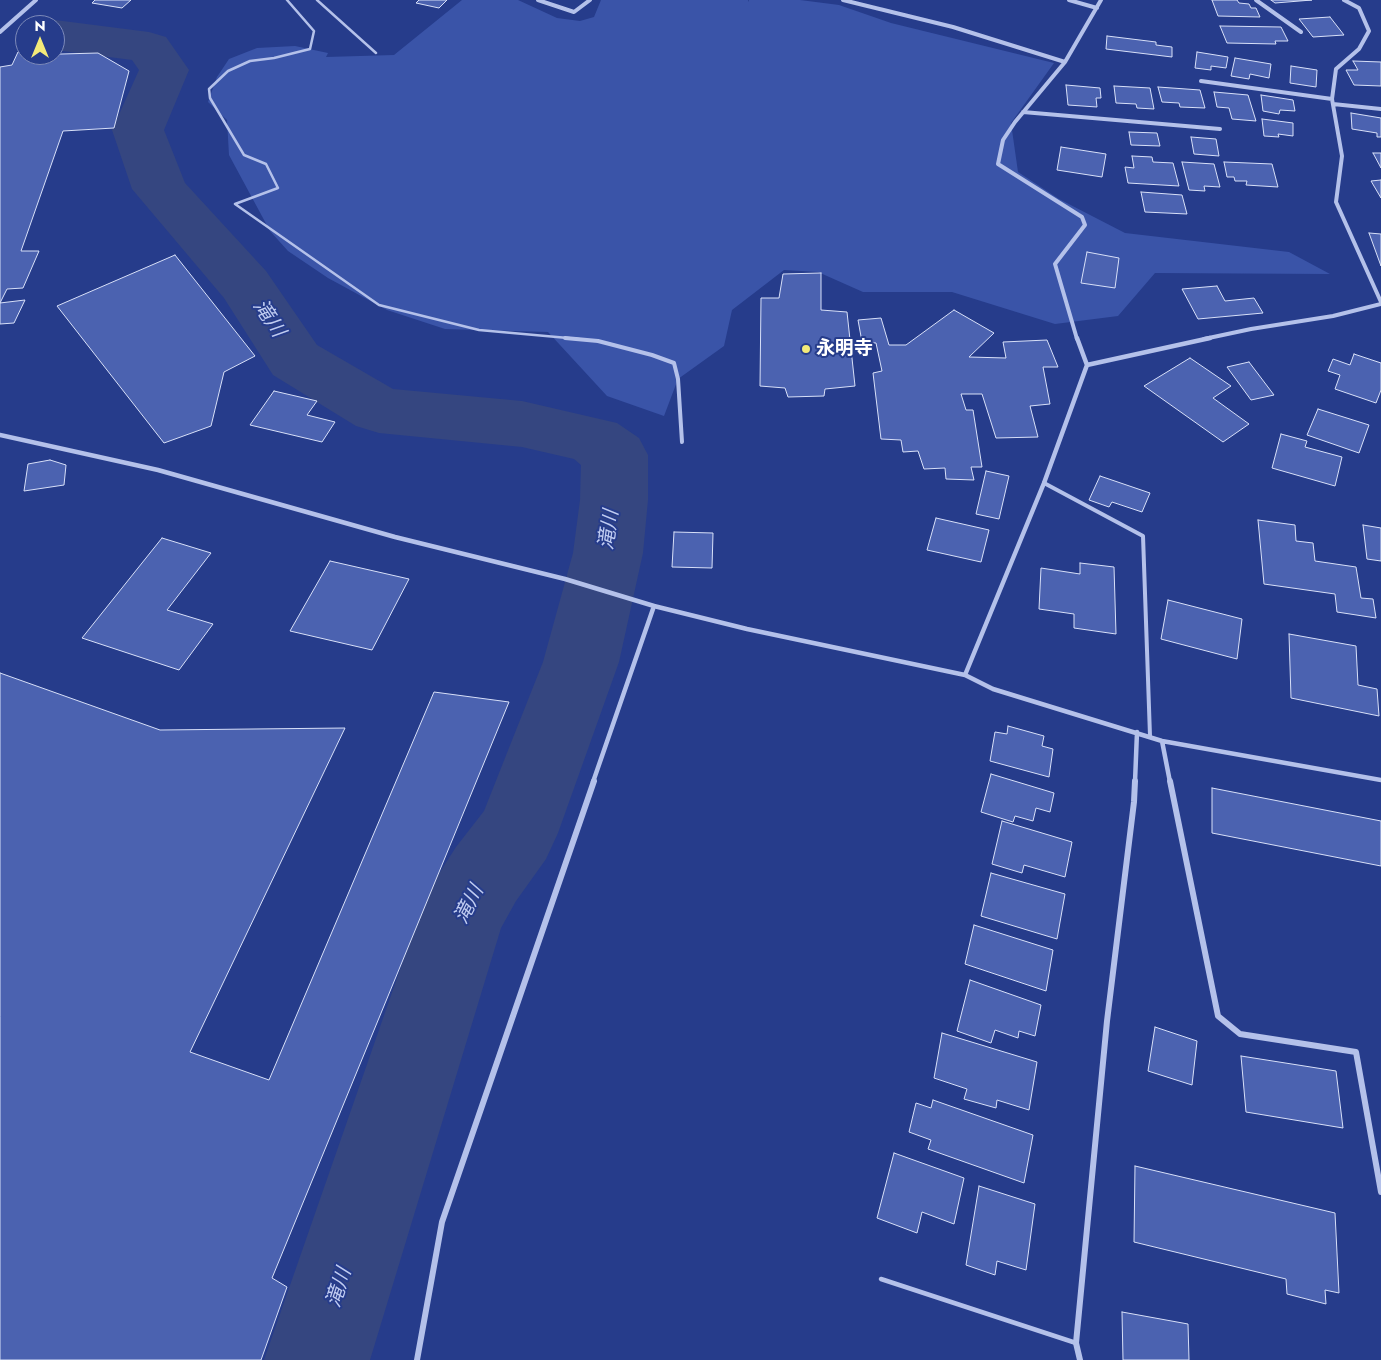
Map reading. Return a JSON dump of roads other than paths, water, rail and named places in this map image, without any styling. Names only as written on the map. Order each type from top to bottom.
[{"type":"street","points":[[0,32],[36,0]]},
{"type":"street","points":[[538,0],[574,12],[590,0]]},
{"type":"street","points":[[842,0],[953,27],[1065,62]]},
{"type":"street","points":[[1069,0],[1098,8]]},
{"type":"street","points":[[965,675],[1044,483],[1087,365],[1054,264],[1086,225],[1082,217],[998,164],[1003,140],[1023,112],[1065,62],[1098,8],[1100,0]]},
{"type":"street","points":[[1256,0],[1301,32]]},
{"type":"street","points":[[1087,365],[1251,329],[1333,316],[1381,303],[1336,202],[1342,156],[1332,99],[1336,69],[1359,49],[1369,31],[1359,8],[1344,0]]},
{"type":"street","points":[[1201,81],[1332,99]]},
{"type":"street","points":[[1333,104],[1381,109]]},
{"type":"street","points":[[1023,112],[1220,129]]},
{"type":"street","points":[[0,435],[158,470],[395,537],[565,579],[654,606],[746,629],[965,675],[993,689],[1162,741],[1381,780]]},
{"type":"street","points":[[418,1360],[442,1222],[654,606]]},
{"type":"street","points":[[1080,1360],[1076,1343],[1107,1021],[1134,802],[1137,732]]},
{"type":"street","points":[[1162,741],[1218,1016],[1240,1034],[1356,1052],[1381,1192]]},
{"type":"lane","points":[[287,0],[314,31],[310,50],[250,61],[228,71],[209,89],[210,98],[244,156],[266,164],[278,188],[235,204],[379,305],[479,330],[598,341],[652,354],[674,363],[678,379],[682,442]]},
{"type":"lane","points":[[317,0],[376,53]]},
{"type":"lane","points":[[1044,483],[1143,536],[1150,736]]},
{"type":"lane","points":[[881,1279],[1076,1343]]},
{"type":"waterway","name":"滝川","points":[[65,36],[149,47],[164,70],[138,130],[160,189],[245,285],[295,360],[379,410],[522,424],[594,440],[615,455],[614,500],[608,553],[581,662],[517,833],[486,874],[462,915],[317,1360]]},
{"type":"place","name":"永明寺","points":[[806,349]]}]
